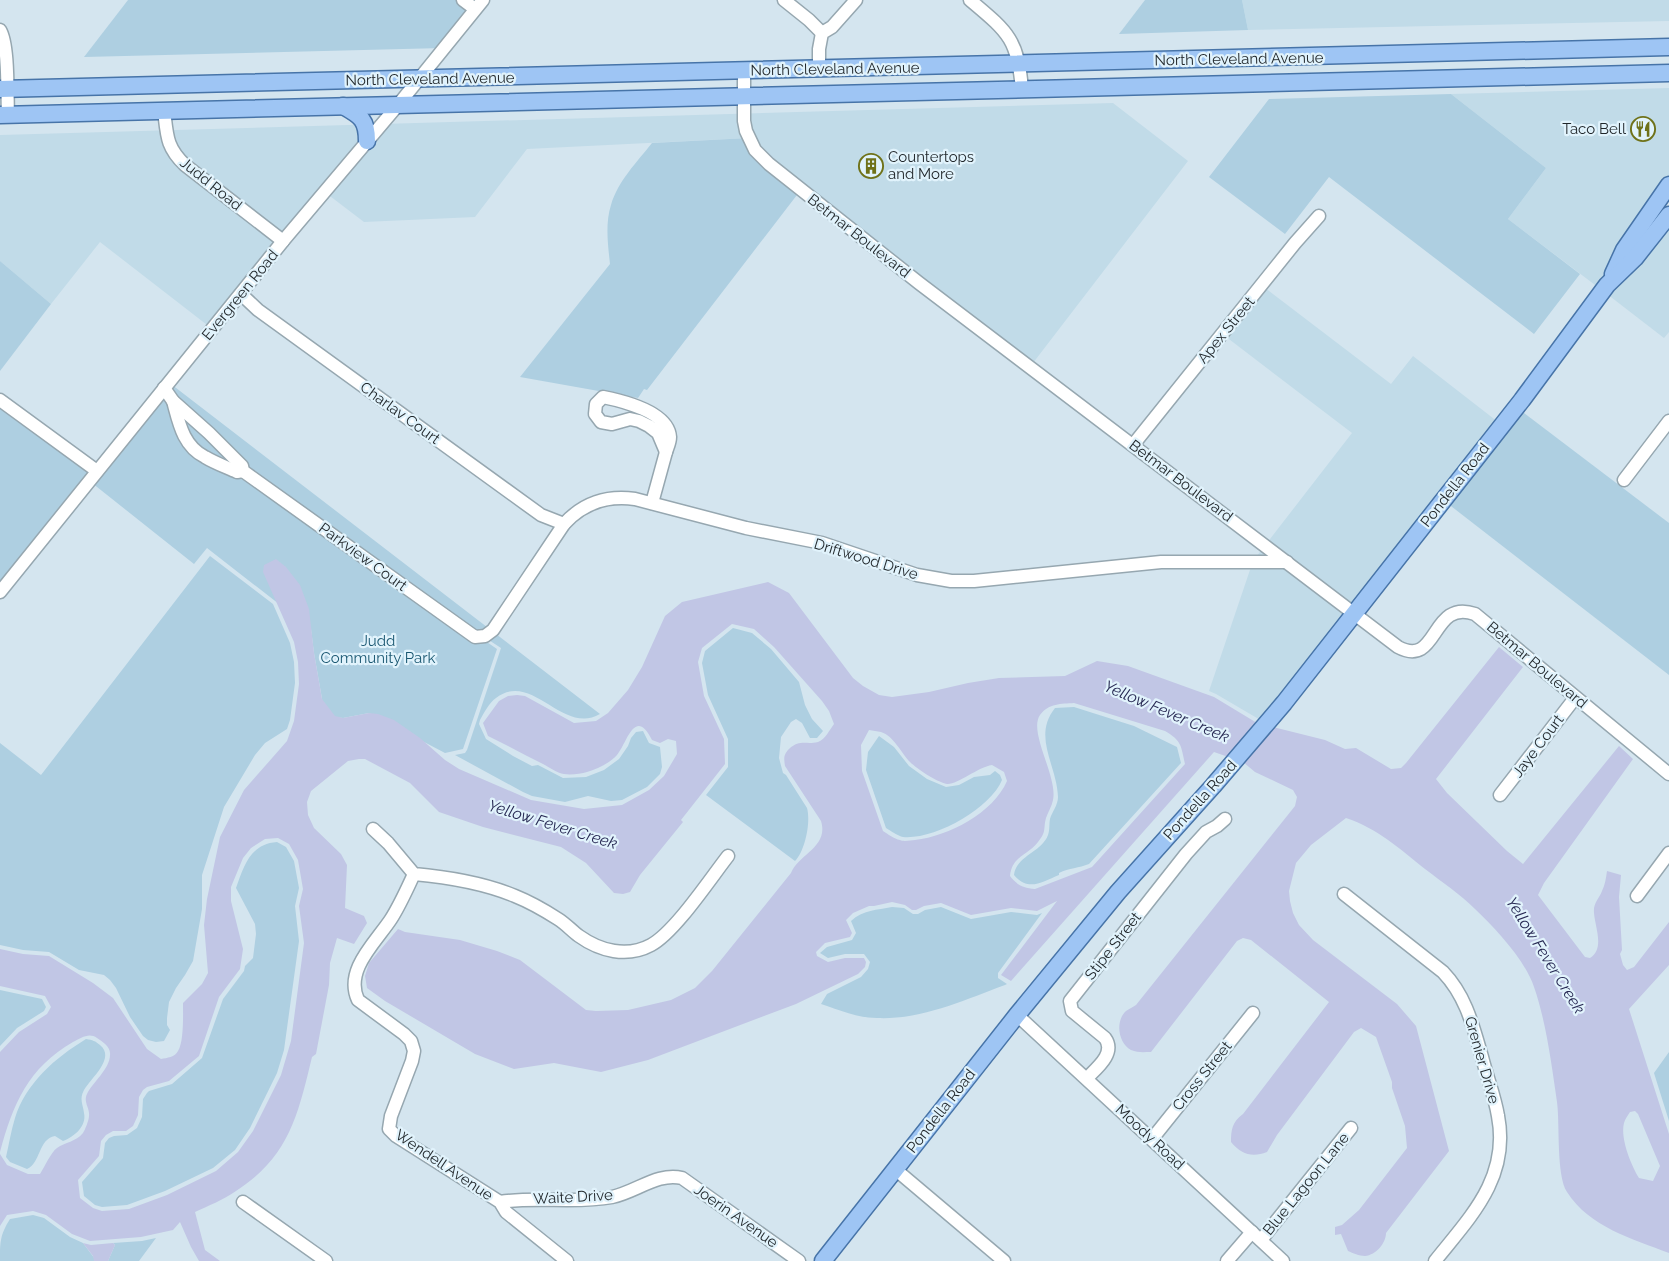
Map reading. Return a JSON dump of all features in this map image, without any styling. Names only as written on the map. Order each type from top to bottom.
[{"type":"main road","name":"North Cleveland Avenue","points":[[3,89],[1669,47]]},
{"type":"main road","points":[[583,100],[584,74]]},
{"type":"main road","name":"North Cleveland Avenue","points":[[4,115],[1668,74]]},
{"type":"main road","points":[[343,106],[364,121],[367,130],[367,141]]},
{"type":"main road","name":"Pondella Road","points":[[1607,285],[1624,250],[1669,185]]},
{"type":"main road","name":"Pondella Road","points":[[823,1261],[1017,1015],[1118,892],[1213,786],[1284,702],[1518,405],[1607,285],[1635,258],[1669,216]]},
{"type":"street","points":[[463,0],[479,5]]},
{"type":"street","points":[[784,0],[822,33]]},
{"type":"street","points":[[819,69],[819,49],[822,33],[832,27],[856,0]]},
{"type":"street","points":[[970,0],[1008,35],[1020,64],[1022,90]]},
{"type":"street","name":"Evergreen Road","points":[[0,592],[283,241],[398,105],[479,5]]},
{"type":"street","points":[[0,30],[4,36],[6,52],[3,89],[4,115]]},
{"type":"street","name":"Betmar Boulevard","points":[[744,70],[744,121],[749,141],[755,150],[769,164],[919,283],[1398,647],[1408,652],[1418,651],[1426,645],[1446,617],[1455,612],[1465,611],[1474,614],[1669,774]]},
{"type":"street","name":"Judd Road","points":[[164,110],[170,146],[176,156],[283,241]]},
{"type":"street","name":"Apex Street","points":[[1133,445],[1295,243],[1319,216]]},
{"type":"street","name":"Charlav Court","points":[[241,294],[266,316],[541,516],[564,524]]},
{"type":"street","name":"Parkview Court","points":[[164,388],[173,402],[234,458],[242,466],[243,471],[467,632],[475,637],[485,636]]},
{"type":"street","points":[[0,400],[97,471]]},
{"type":"street","name":"Parkview Court","points":[[173,402],[185,439],[198,453],[237,472],[243,471]]},
{"type":"street","points":[[635,413],[653,414],[667,428],[670,437],[652,503]]},
{"type":"street","points":[[1624,480],[1669,421]]},
{"type":"street","name":"Driftwood Drive","points":[[485,636],[500,619],[564,524],[578,510],[598,500],[616,497],[652,503],[746,528],[822,543],[911,573],[950,581],[974,581],[1162,562],[1287,562]]},
{"type":"street","name":"Jaye Court","points":[[1500,795],[1575,698]]},
{"type":"street","name":"Stipe Street","points":[[1087,1078],[1108,1052],[1108,1042],[1072,1010],[1070,1001],[1186,854],[1206,832],[1226,818]]},
{"type":"street","points":[[372,829],[388,843],[414,874],[430,875],[502,891],[540,908],[560,920],[588,942],[613,951],[630,952],[651,945],[667,933],[728,856]]},
{"type":"street","points":[[1637,896],[1669,853]]},
{"type":"street","name":"Wendell Avenue","points":[[414,874],[391,918],[361,962],[354,985],[354,992],[358,1000],[404,1034],[411,1041],[414,1051],[391,1116],[389,1128],[396,1136],[500,1202],[506,1212],[567,1261]]},
{"type":"street","name":"Grenier Drive","points":[[1344,894],[1443,972],[1455,986],[1465,1003],[1474,1028],[1498,1115],[1500,1150],[1491,1184],[1480,1204],[1436,1261]]},
{"type":"street","name":"Cross Street","points":[[1152,1138],[1253,1013]]},
{"type":"street","name":"Moody Road","points":[[1017,1015],[1283,1261]]},
{"type":"street","name":"Blue Lagoon Lane","points":[[1227,1261],[1257,1236],[1351,1128]]},
{"type":"street","points":[[895,1169],[1004,1261]]},
{"type":"street","name":"Waite Drive","points":[[500,1202],[603,1198],[624,1194],[661,1178],[672,1176]]},
{"type":"street","name":"Joerin Avenue","points":[[672,1176],[682,1178],[799,1261]]},
{"type":"street","points":[[243,1202],[326,1261]]},
{"type":"shaded area","points":[[1242,0],[1669,0],[1669,21],[1248,30]]},
{"type":"shaded area","points":[[1669,88],[1669,177],[1599,288],[1508,219],[1546,168],[1451,94]]},
{"type":"shaded area","points":[[1113,103],[1188,161],[1033,363],[807,198],[749,138],[527,149],[475,217],[364,222],[322,190],[211,328],[100,242],[51,304],[0,261],[0,135]]},
{"type":"shaded area","points":[[1669,224],[1669,332],[1664,338],[1607,294]]},
{"type":"shaded area","points":[[1260,284],[1391,384],[1413,356],[1498,422],[1262,721],[1209,691],[1253,561],[1352,433],[1221,333]]},
{"type":"green space","points":[[128,0],[474,0],[478,2],[443,48],[84,57]]},
{"type":"green space","points":[[1145,0],[1242,0],[1248,30],[1119,34]]},
{"type":"green space","points":[[1451,94],[1546,168],[1508,219],[1580,274],[1534,334],[1329,177],[1285,234],[1209,177],[1269,99]]},
{"type":"green space","points":[[749,138],[800,191],[647,390],[644,389],[638,398],[520,377],[610,264],[608,227],[609,212],[614,196],[623,180],[652,143]]},
{"type":"green space","points":[[0,261],[51,304],[0,371]]},
{"type":"green space","points":[[167,381],[600,714],[586,718],[573,717],[535,697],[522,692],[509,692],[493,700],[480,720],[479,724],[486,739],[532,766],[538,765],[563,778],[586,777],[604,770],[619,759],[636,732],[643,731],[649,743],[660,747],[662,767],[660,774],[647,787],[622,800],[611,801],[588,796],[565,802],[532,796],[455,755],[465,753],[467,750],[501,648],[321,530],[164,395],[0,588],[0,395],[97,466]]},
{"type":"green space","name":"Judd Community Park","points":[[163,399],[184,413],[319,533],[340,542],[497,649],[463,749],[445,753],[369,713],[343,718],[325,716],[311,629],[207,548],[194,564],[92,483]]},
{"type":"green space","points":[[1520,410],[1669,523],[1669,675],[1447,503]]},
{"type":"green space","points":[[210,556],[273,604],[290,643],[294,662],[295,683],[287,729],[265,743],[255,755],[224,807],[202,875],[202,909],[193,961],[169,1002],[167,1025],[170,1030],[164,1041],[156,1042],[148,1040],[143,1036],[130,1017],[116,988],[104,975],[79,970],[49,952],[23,950],[0,945],[0,743],[41,775]]},
{"type":"green space","points":[[733,628],[752,633],[771,649],[799,682],[805,705],[812,719],[823,731],[817,738],[810,738],[802,723],[796,719],[791,722],[781,737],[779,758],[783,773],[807,808],[808,814],[808,828],[804,844],[795,861],[706,795],[728,767],[728,739],[708,695],[702,663],[705,651]]},
{"type":"green space","points":[[1074,707],[1134,726],[1177,747],[1181,763],[1089,864],[1063,871],[1059,875],[1041,883],[1025,883],[1014,875],[1016,869],[1024,858],[1045,841],[1049,833],[1050,819],[1058,800],[1057,785],[1046,740],[1048,719],[1055,708]]},
{"type":"green space","points":[[879,736],[894,747],[909,766],[927,779],[946,787],[959,785],[974,777],[990,775],[995,771],[1002,780],[996,791],[986,802],[960,821],[916,837],[903,837],[886,828],[866,770],[868,752]]},
{"type":"green space","points":[[277,842],[286,847],[294,861],[299,888],[295,906],[299,941],[284,1050],[277,1073],[250,1128],[235,1150],[213,1168],[165,1191],[127,1205],[102,1207],[95,1205],[84,1196],[82,1182],[103,1158],[105,1143],[109,1138],[127,1135],[137,1128],[142,1117],[143,1099],[149,1091],[172,1084],[202,1058],[223,999],[244,971],[245,966],[253,958],[256,934],[255,924],[236,888],[245,864],[254,852],[260,847]]},
{"type":"green space","points":[[892,907],[904,908],[913,914],[918,914],[925,910],[941,907],[971,919],[1011,912],[1037,915],[1042,913],[998,973],[998,978],[1007,984],[1005,985],[943,1008],[894,1018],[863,1017],[821,1004],[827,994],[861,977],[868,969],[870,962],[864,954],[845,954],[828,958],[820,953],[827,947],[852,940],[856,933],[851,921],[856,917],[870,911]]},
{"type":"green space","points":[[0,990],[42,999],[46,1007],[44,1011],[17,1028],[0,1046]]},
{"type":"green space","points":[[86,1039],[100,1045],[104,1050],[105,1056],[101,1068],[83,1093],[84,1122],[82,1127],[71,1137],[63,1141],[55,1136],[49,1138],[42,1146],[35,1162],[27,1169],[10,1162],[6,1157],[12,1128],[26,1094],[43,1072],[63,1054]]},
{"type":"green space","points":[[1669,1052],[1669,1121],[1654,1073]]},
{"type":"green space","points":[[33,1215],[44,1218],[70,1237],[83,1243],[95,1259],[94,1261],[0,1261],[1,1239],[10,1219]]},
{"type":"green space","points":[[156,1238],[139,1261],[108,1261],[115,1245],[113,1243]]},
{"type":"water","name":"Yellow Fever Creek","points":[[276,559],[286,567],[300,585],[309,609],[322,699],[335,716],[343,718],[369,713],[378,714],[394,720],[459,769],[531,800],[584,809],[622,805],[649,790],[664,776],[677,754],[676,741],[668,739],[660,743],[652,740],[641,726],[636,727],[632,730],[617,755],[607,763],[585,773],[561,773],[488,736],[483,723],[499,701],[508,696],[525,696],[574,723],[596,721],[608,713],[628,690],[642,667],[665,616],[682,602],[768,582],[789,593],[853,678],[879,695],[892,697],[929,692],[999,678],[1065,676],[1097,661],[1128,666],[1214,697],[1257,723],[1325,740],[1345,749],[1356,748],[1391,769],[1401,768],[1406,763],[1499,647],[1523,667],[1436,779],[1447,793],[1507,851],[1523,864],[1619,746],[1633,759],[1544,883],[1538,895],[1585,957],[1590,958],[1595,954],[1598,943],[1594,906],[1604,886],[1607,871],[1621,875],[1619,897],[1622,950],[1620,954],[1623,965],[1627,970],[1634,967],[1669,922],[1669,965],[1629,1009],[1669,1134],[1669,1253],[1627,1237],[1599,1223],[1576,1204],[1567,1192],[1561,1174],[1558,1111],[1545,1029],[1534,987],[1517,956],[1492,926],[1463,898],[1388,840],[1357,822],[1346,818],[1311,845],[1296,863],[1289,891],[1293,913],[1299,925],[1313,940],[1397,1004],[1416,1026],[1449,1151],[1386,1233],[1380,1248],[1369,1255],[1358,1255],[1348,1251],[1341,1234],[1335,1235],[1335,1227],[1342,1225],[1359,1210],[1407,1148],[1405,1126],[1376,1037],[1361,1028],[1354,1032],[1277,1135],[1267,1152],[1256,1155],[1243,1152],[1231,1142],[1234,1123],[1243,1114],[1329,1002],[1251,940],[1243,938],[1237,941],[1151,1052],[1136,1052],[1127,1047],[1121,1037],[1119,1026],[1123,1015],[1136,1005],[1295,806],[1297,797],[1293,790],[1255,772],[1243,762],[1214,752],[1011,981],[1001,975],[1057,901],[1037,911],[1011,908],[971,915],[941,903],[924,906],[916,910],[892,902],[869,906],[853,913],[846,920],[852,933],[850,937],[825,943],[816,952],[817,956],[828,962],[845,958],[864,958],[866,962],[865,967],[858,974],[796,1004],[648,1060],[601,1072],[554,1063],[514,1069],[475,1054],[385,1001],[367,988],[365,976],[369,963],[398,929],[405,932],[460,940],[520,960],[586,1010],[628,1010],[671,1000],[695,988],[712,971],[795,866],[812,850],[821,837],[821,821],[785,766],[784,757],[789,749],[796,744],[821,741],[834,724],[829,711],[822,701],[774,647],[754,629],[732,624],[702,648],[698,662],[704,696],[724,739],[725,764],[681,820],[683,822],[640,875],[630,892],[623,894],[614,893],[586,863],[561,847],[483,827],[439,812],[410,783],[365,759],[348,761],[311,791],[307,802],[308,815],[314,828],[341,854],[347,865],[345,908],[364,916],[367,923],[354,944],[337,938],[330,963],[329,985],[316,1054],[312,1057],[296,1116],[280,1149],[254,1178],[226,1197],[195,1212],[205,1250],[220,1261],[199,1261],[180,1222],[173,1230],[141,1237],[90,1241],[72,1234],[46,1215],[33,1211],[7,1215],[0,1226],[0,1154],[7,1165],[28,1174],[40,1174],[55,1150],[83,1133],[89,1116],[86,1097],[89,1090],[104,1071],[110,1055],[108,1047],[104,1043],[94,1036],[88,1036],[73,1042],[44,1063],[24,1089],[17,1103],[0,1152],[0,1052],[19,1032],[47,1014],[51,1007],[45,996],[0,986],[0,949],[23,954],[49,956],[93,983],[113,998],[147,1049],[161,1059],[171,1057],[177,1053],[182,1035],[183,1003],[202,984],[208,973],[204,925],[207,899],[220,837],[244,790],[287,741],[294,721],[299,684],[298,662],[294,642],[263,572],[264,565]],"holes":[[[1074,703],[1165,731],[1180,744],[1185,764],[1092,867],[1035,889],[1027,888],[1018,884],[1010,876],[1011,869],[1017,860],[1034,847],[1041,838],[1052,804],[1053,790],[1051,779],[1040,743],[1037,723],[1040,715],[1047,708]],[[869,730],[881,732],[894,741],[913,765],[943,783],[951,784],[986,766],[992,765],[1004,772],[1007,781],[992,803],[968,821],[942,834],[928,838],[902,841],[893,838],[883,831],[862,771],[861,745]],[[278,838],[289,844],[298,860],[303,889],[299,906],[304,943],[291,1041],[281,1075],[253,1131],[238,1152],[216,1171],[167,1195],[129,1209],[102,1211],[93,1208],[80,1198],[78,1180],[99,1156],[101,1141],[113,1131],[126,1131],[133,1126],[138,1115],[139,1097],[143,1090],[147,1087],[169,1081],[199,1056],[219,997],[240,969],[243,949],[231,901],[231,887],[243,858],[251,848],[265,839]],[[1635,1111],[1638,1114],[1660,1166],[1653,1181],[1639,1178],[1627,1151],[1623,1129],[1624,1122],[1630,1112]]]},
{"type":"water","points":[[83,1243],[91,1245],[113,1243],[115,1245],[108,1261],[94,1261],[93,1256]]},
{"type":"place","name":"Taco Bell","points":[[1643,129]]},
{"type":"place","name":"Countertops and More","points":[[871,166]]}]
